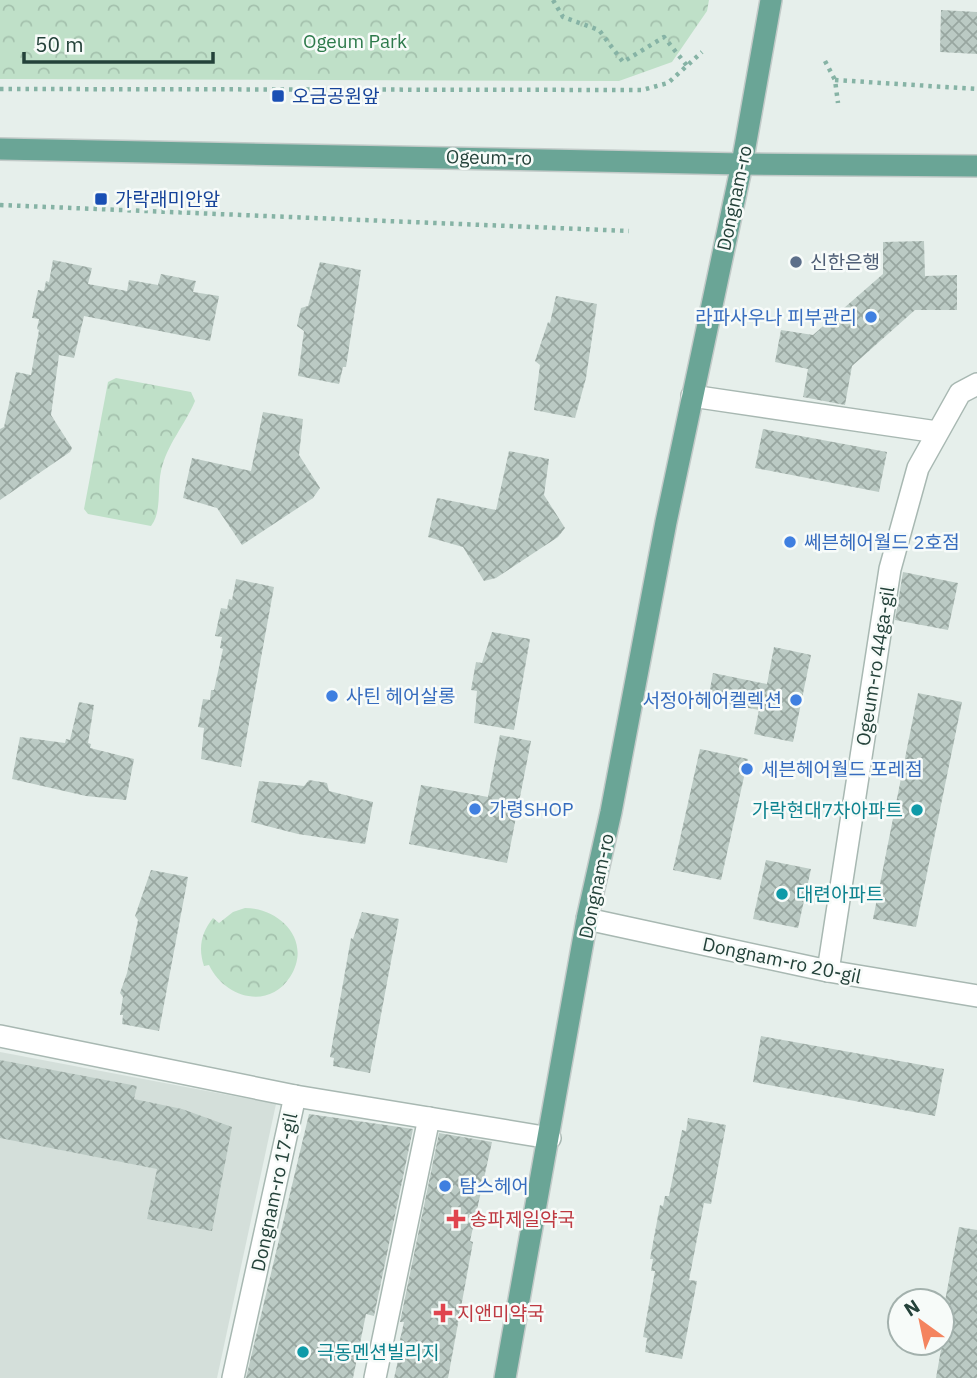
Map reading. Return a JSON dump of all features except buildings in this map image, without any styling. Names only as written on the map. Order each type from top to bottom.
[{"type":"main road","name":"Dongnam-ro","points":[[505,1378],[587,919],[611,812],[692,396],[742,164],[771,0]]},
{"type":"main road","name":"Ogeum-ro","points":[[0,149],[977,166]]},
{"type":"street","name":"Ogeum-ro 44ga-gil","points":[[828,971],[890,569],[918,468],[960,393],[977,384]]},
{"type":"street","points":[[692,396],[937,432]]},
{"type":"street","name":"Dongnam-ro 20-gil","points":[[587,919],[828,971],[976,991]]},
{"type":"street","points":[[0,1036],[295,1096]]},
{"type":"street","name":"Dongnam-ro 17-gil","points":[[233,1378],[295,1096],[550,1138]]},
{"type":"street","points":[[375,1378],[429,1118]]},
{"type":"path","points":[[553,0],[563,17],[598,30],[623,62],[664,37],[688,67]]},
{"type":"path","points":[[0,89],[642,90],[668,83],[702,52]]},
{"type":"path","points":[[825,61],[835,80],[838,103]]},
{"type":"path","points":[[835,80],[977,89]]},
{"type":"path","points":[[0,205],[629,231]]},
{"type":"shaded area","points":[[0,1052],[276,1104],[217,1378],[0,1378]]},
{"type":"green space","name":"Ogeum Park","points":[[0,0],[709,0],[707,11],[672,62],[619,81],[0,79]]},
{"type":"green space","points":[[116,378],[191,392],[195,401],[164,461],[157,514],[151,526],[88,514],[84,509],[108,382]]},
{"type":"green space","points":[[245,908],[258,909],[281,920],[295,939],[298,951],[296,964],[281,988],[259,997],[235,992],[225,985],[209,965],[204,966],[201,953],[203,935],[213,918],[219,923],[233,912]]},
{"type":"place","name":"오금공원앞","points":[[278,96]]},
{"type":"place","name":"가락래미안앞","points":[[101,199]]},
{"type":"place","name":"신한은행","points":[[796,262]]},
{"type":"place","name":"라파사우나 피부관리","points":[[871,317]]},
{"type":"place","name":"쎄븐헤어월드 2호점","points":[[790,542]]},
{"type":"place","name":"사틴 헤어살롱","points":[[332,696]]},
{"type":"place","name":"서정아헤어켈렉션","points":[[796,700]]},
{"type":"place","name":"세븐헤어월드 포레점","points":[[747,769]]},
{"type":"place","name":"가령SHOP","points":[[475,809]]},
{"type":"place","name":"가락현대7차아파트","points":[[917,810]]},
{"type":"place","name":"대련아파트","points":[[782,894]]},
{"type":"place","name":"탐스헤어","points":[[445,1186]]},
{"type":"place","name":"송파제일약국","points":[[456,1219]]},
{"type":"place","name":"지앤미약국","points":[[443,1313]]},
{"type":"place","name":"극동멘션빌리지","points":[[303,1352]]}]
